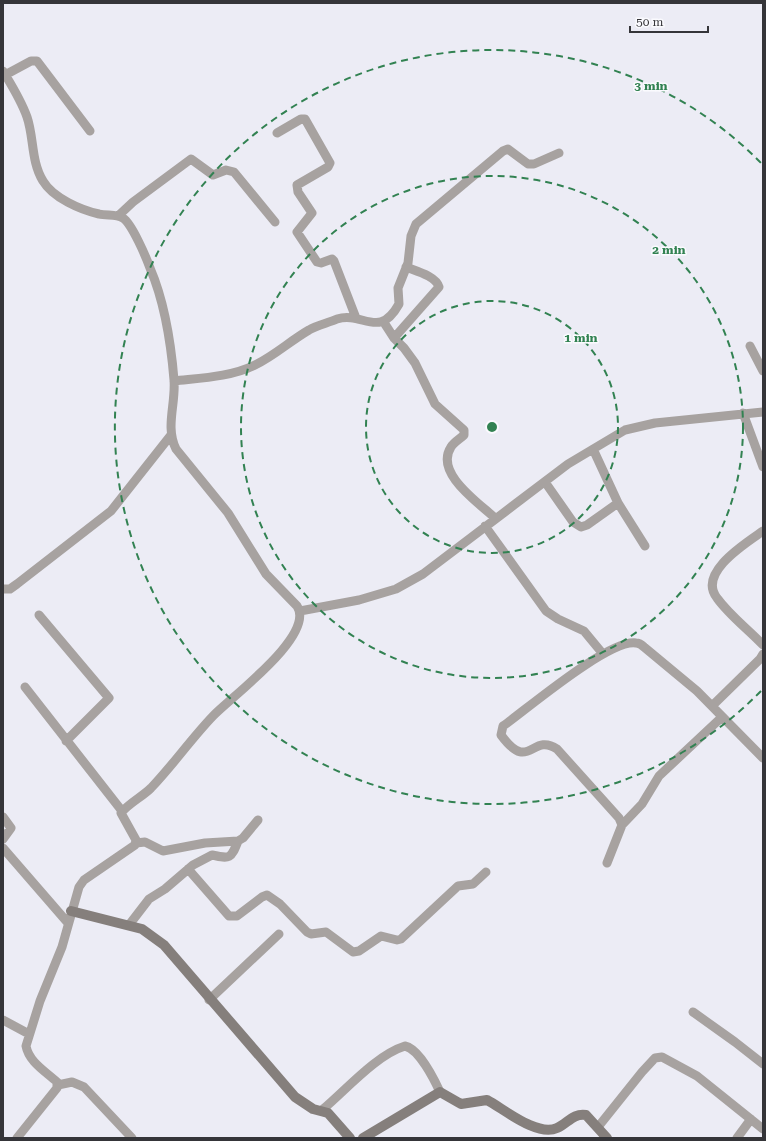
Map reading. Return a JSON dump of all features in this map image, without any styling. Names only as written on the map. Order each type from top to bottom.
[{"type":"street","points":[[90,132],[36,61],[31,61],[4,73],[19,97],[27,117],[36,165],[43,181],[71,204],[100,214],[118,216],[128,223],[150,268],[165,313],[174,381],[171,435],[176,449],[240,530],[266,574],[300,611]]},
{"type":"street","points":[[276,133],[305,119],[330,163],[328,167],[297,185],[298,192],[312,213],[297,232],[317,262],[321,263],[332,259],[334,261],[356,318]]},
{"type":"street","points":[[174,381],[221,375],[253,366],[310,330],[340,318],[356,318],[371,323],[383,321],[399,304],[398,288],[409,258],[410,236],[416,224],[503,151],[508,149],[528,164],[534,164],[559,153]]},
{"type":"street","points":[[118,216],[133,202],[192,159],[214,175],[226,170],[234,172],[275,222]]},
{"type":"street","points":[[394,338],[440,287],[435,281],[406,267]]},
{"type":"street","points":[[383,321],[394,338],[404,348],[415,364],[436,404],[465,432],[452,446],[448,454],[447,462],[451,475],[495,518]]},
{"type":"street","points":[[750,346],[763,371]]},
{"type":"street","points":[[300,611],[359,600],[396,589],[423,574],[568,464],[625,430],[647,425],[743,413],[763,412]]},
{"type":"street","points":[[743,413],[763,467]]},
{"type":"street","points":[[3,589],[10,589],[17,584],[107,514],[142,474],[171,435]]},
{"type":"street","points":[[593,449],[618,503],[645,546]]},
{"type":"street","points":[[545,482],[573,522],[581,527],[618,503]]},
{"type":"street","points":[[485,526],[546,611],[558,619],[584,631],[603,654]]},
{"type":"street","points":[[763,531],[718,568],[713,581],[716,597],[763,645]]},
{"type":"street","points":[[122,811],[147,792],[213,716],[276,659],[297,628],[300,611]]},
{"type":"street","points":[[39,615],[109,698],[66,741]]},
{"type":"street","points":[[622,825],[619,818],[557,749],[550,745],[543,744],[526,752],[520,753],[514,750],[501,735],[504,726],[603,654],[628,644],[636,643],[644,647],[697,691],[763,758]]},
{"type":"street","points":[[712,706],[760,659],[763,654]]},
{"type":"street","points":[[25,687],[122,811],[121,816],[136,843]]},
{"type":"street","points":[[607,863],[622,825],[642,804],[659,776],[722,717]]},
{"type":"street","points":[[3,817],[11,828],[3,839]]},
{"type":"street","points":[[58,1085],[57,1082],[32,1059],[28,1054],[26,1046],[29,1034],[62,948],[79,886],[84,880],[136,843],[145,842],[163,851],[205,843],[238,841],[243,838],[258,820]]},
{"type":"street","points":[[129,925],[149,899],[165,889],[204,858],[212,855],[222,859],[228,858],[232,855],[238,841]]},
{"type":"street","points":[[3,848],[68,923]]},
{"type":"street","points":[[188,870],[229,916],[237,916],[262,897],[267,895],[280,904],[310,934],[326,932],[353,952],[359,951],[381,936],[397,940],[401,939],[458,886],[473,884],[486,872]]},
{"type":"street","points":[[71,911],[129,925],[142,930],[164,945],[209,1000],[295,1097],[313,1108],[322,1110],[328,1114],[350,1138]]},
{"type":"street","points":[[209,1000],[278,934]]},
{"type":"street","points":[[693,1012],[763,1064]]},
{"type":"street","points":[[5,1024],[29,1034]]},
{"type":"street","points":[[322,1110],[366,1071],[399,1048],[405,1046],[415,1051],[435,1081],[440,1092],[461,1104],[487,1100],[522,1121],[547,1130],[558,1128],[574,1116],[581,1114],[586,1115],[607,1138]]},
{"type":"street","points":[[598,1127],[642,1072],[655,1058],[662,1057],[697,1076],[763,1129]]},
{"type":"street","points":[[58,1085],[72,1082],[84,1087],[132,1138]]},
{"type":"street","points":[[18,1138],[54,1093],[58,1085]]},
{"type":"street","points":[[363,1138],[436,1092],[440,1092]]},
{"type":"street","points":[[737,1138],[751,1120]]}]
